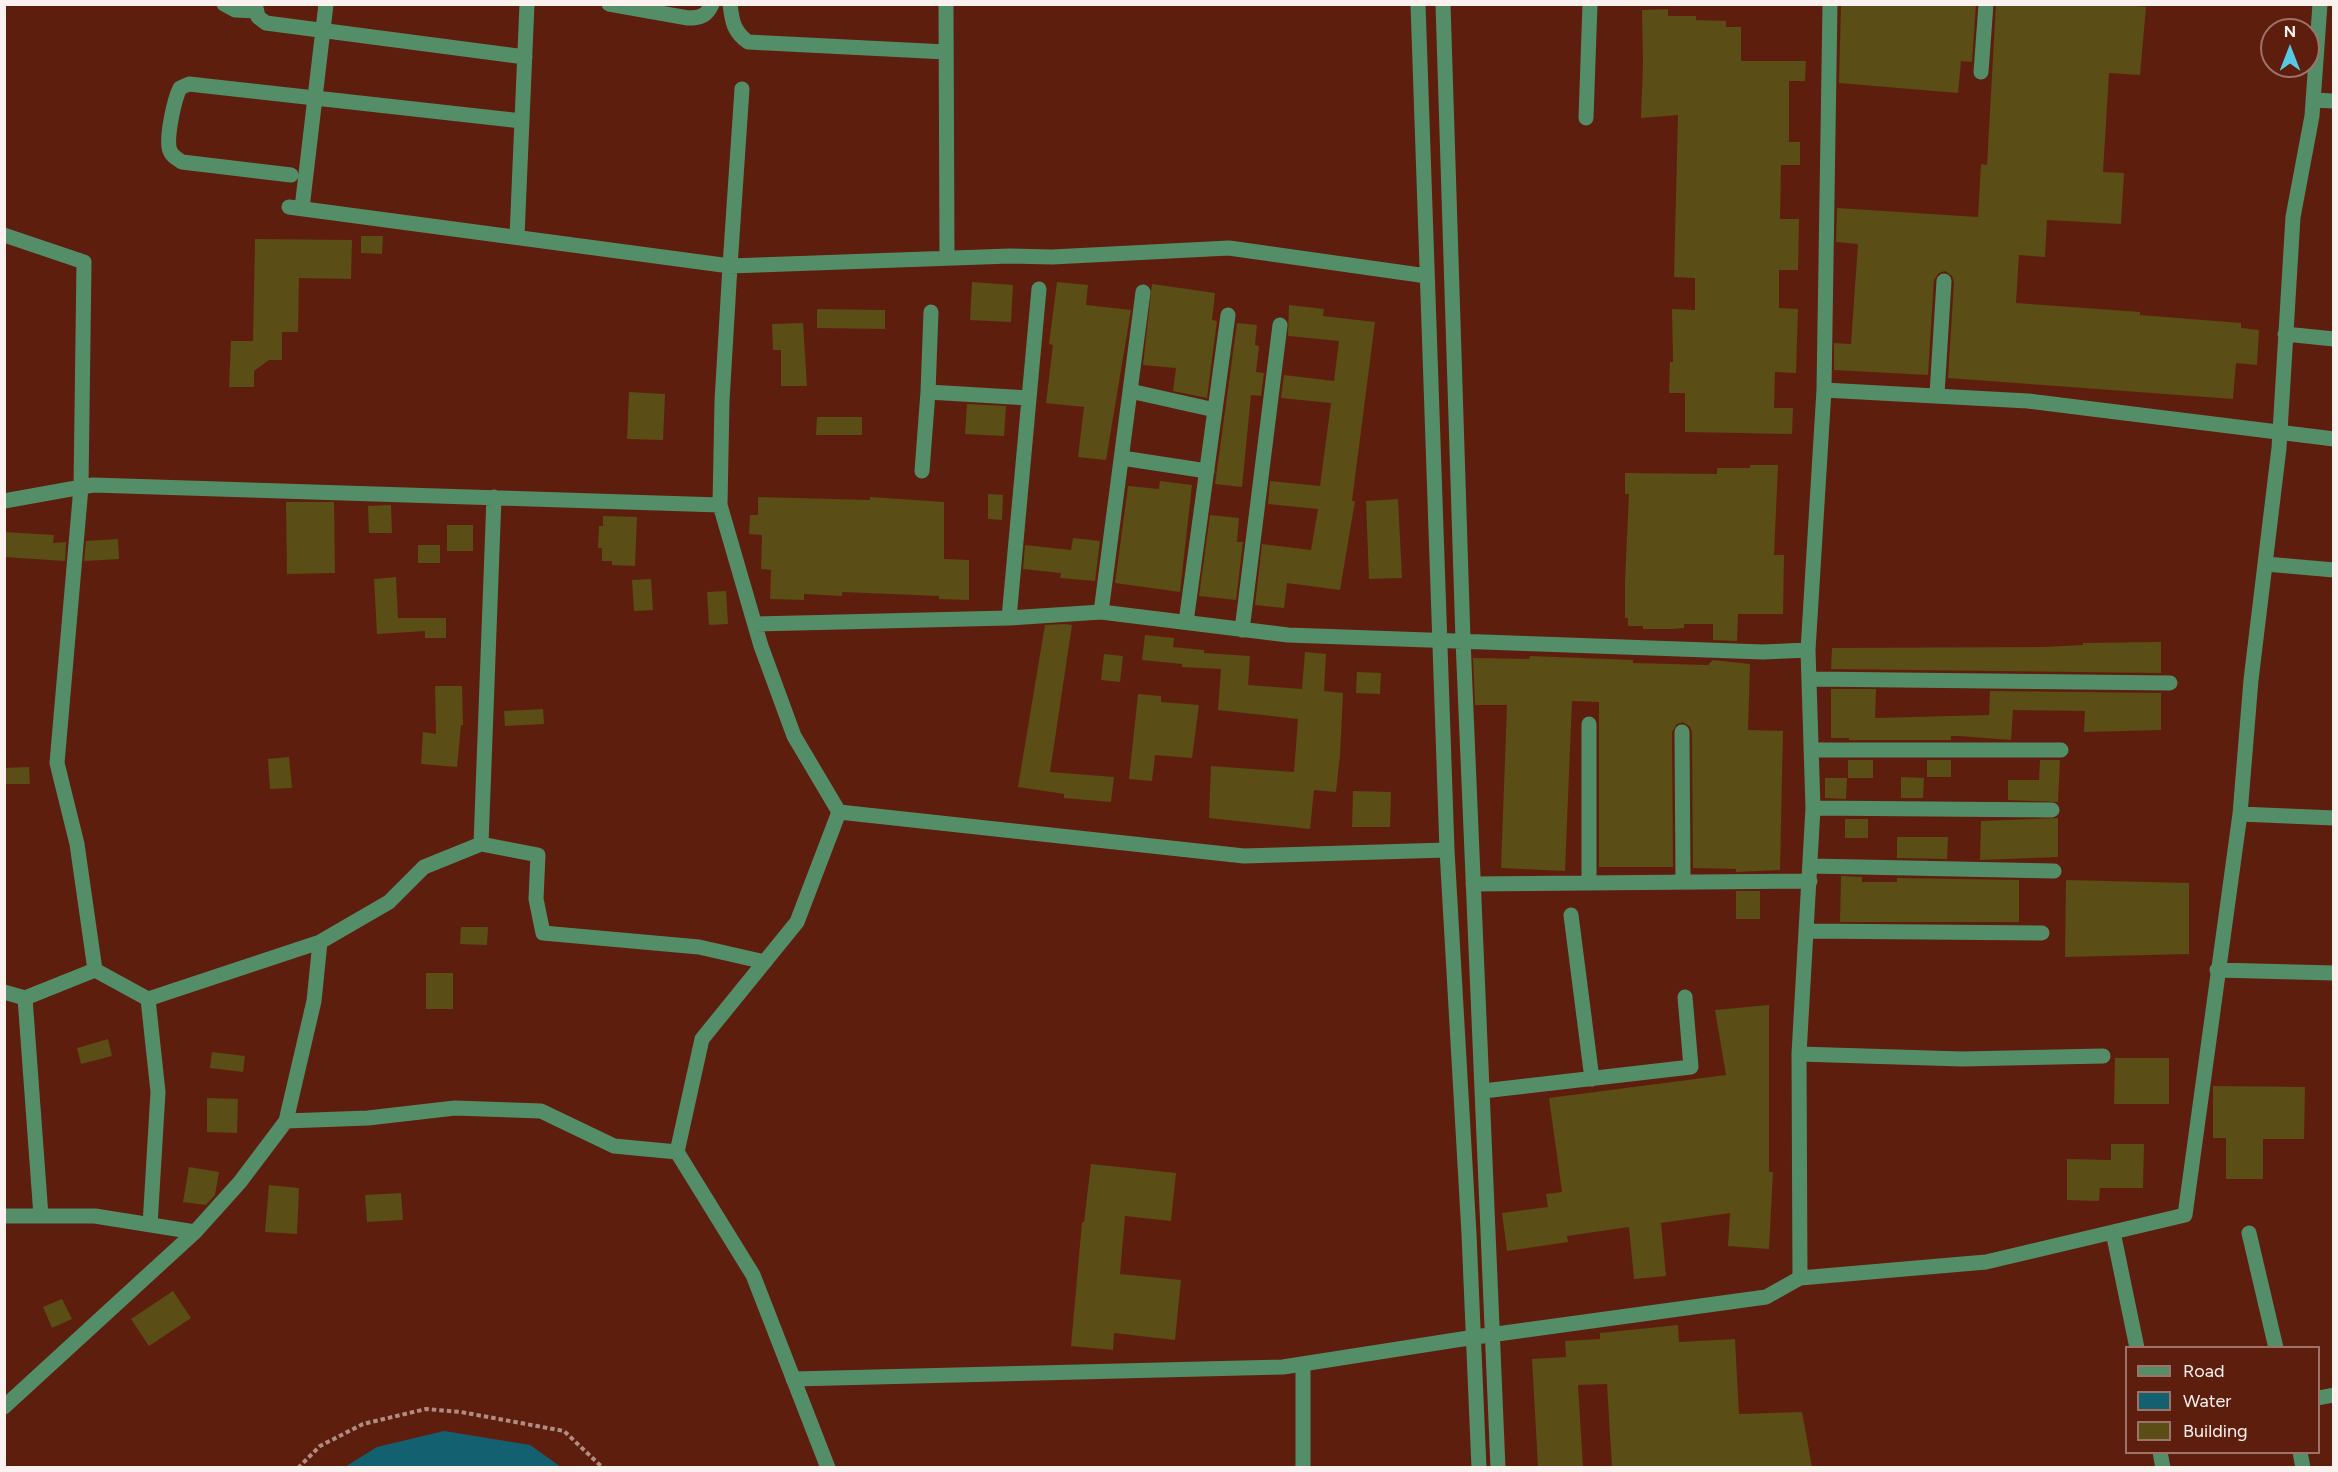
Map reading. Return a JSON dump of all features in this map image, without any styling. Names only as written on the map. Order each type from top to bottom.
[{"type":"street","points":[[224,4],[235,10],[256,8],[266,23],[525,57]]},
{"type":"street","points":[[326,4],[314,98],[296,207],[730,266],[947,258],[1052,257],[1229,248],[1427,276]]},
{"type":"street","points":[[517,236],[527,4]]},
{"type":"street","points":[[609,4],[650,8],[699,18],[709,12],[712,4]]},
{"type":"street","points":[[730,4],[732,21],[738,35],[748,42],[946,52]]},
{"type":"street","points":[[946,4],[947,258]]},
{"type":"street","points":[[1418,4],[1447,850],[1475,1337],[1479,1467]]},
{"type":"street","points":[[1443,4],[1463,640],[1498,1467]]},
{"type":"street","points":[[1586,118],[1590,4]]},
{"type":"street","points":[[1800,1278],[1799,1054],[1813,808],[1808,651],[1824,390],[1830,4]]},
{"type":"street","points":[[1981,72],[1986,4]]},
{"type":"street","points":[[793,1379],[1283,1367],[1475,1337],[1766,1297],[1800,1278],[1986,1262],[2185,1215],[2240,814],[2251,680],[2280,434],[2293,217],[2313,100],[2320,4]]},
{"type":"street","points":[[291,175],[182,162],[174,157],[169,147],[175,98],[180,88],[189,84],[522,121]]},
{"type":"street","points":[[742,89],[722,401],[720,505],[755,624],[794,736],[839,812]]},
{"type":"street","points":[[2313,100],[2334,101]]},
{"type":"street","points":[[4,235],[84,262],[81,487],[57,764],[77,844],[95,970]]},
{"type":"street","points":[[1937,394],[1944,281]]},
{"type":"street","points":[[1010,618],[1039,289]]},
{"type":"street","points":[[1101,612],[1143,292]]},
{"type":"street","points":[[922,471],[932,312]]},
{"type":"street","points":[[1186,622],[1228,315]]},
{"type":"street","points":[[1242,630],[1280,325]]},
{"type":"street","points":[[2285,334],[2334,339]]},
{"type":"street","points":[[1824,390],[1937,394],[2028,401],[2334,439]]},
{"type":"street","points":[[1130,391],[1215,410]]},
{"type":"street","points":[[928,392],[1029,398]]},
{"type":"street","points":[[1122,458],[1207,471]]},
{"type":"street","points":[[4,501],[104,485],[720,505]]},
{"type":"street","points":[[482,844],[494,497]]},
{"type":"street","points":[[2266,564],[2334,570]]},
{"type":"street","points":[[755,624],[1010,618],[1101,612],[1288,635],[1762,652],[1808,651]]},
{"type":"street","points":[[1809,679],[2170,683]]},
{"type":"street","points":[[1589,724],[1589,882]]},
{"type":"street","points":[[1683,732],[1683,882]]},
{"type":"street","points":[[1811,750],[2061,750]]},
{"type":"street","points":[[1813,808],[2052,810]]},
{"type":"street","points":[[839,812],[1244,856],[1447,850]]},
{"type":"street","points":[[828,1467],[753,1275],[677,1152],[702,1039],[797,922],[839,812]]},
{"type":"street","points":[[2240,814],[2334,818]]},
{"type":"street","points":[[95,970],[148,999],[320,942],[389,902],[424,867],[482,844],[538,855],[536,899],[543,933],[699,947],[765,962]]},
{"type":"street","points":[[1473,884],[1683,882],[1810,874],[2054,871]]},
{"type":"street","points":[[1571,915],[1592,1079]]},
{"type":"street","points":[[1807,931],[2042,933]]},
{"type":"street","points":[[4,1407],[195,1232],[240,1182],[286,1121],[314,1000],[320,942]]},
{"type":"street","points":[[4,992],[25,998],[95,970]]},
{"type":"street","points":[[2217,970],[2334,973]]},
{"type":"street","points":[[1483,1091],[1691,1067],[1685,997]]},
{"type":"street","points":[[25,998],[41,1216]]},
{"type":"street","points":[[148,999],[158,1092],[150,1225]]},
{"type":"street","points":[[1799,1054],[1962,1059],[2103,1056]]},
{"type":"street","points":[[286,1121],[368,1118],[455,1108],[541,1111],[614,1146],[677,1152]]},
{"type":"street","points":[[4,1216],[95,1216],[195,1232]]},
{"type":"street","points":[[2113,1232],[2138,1346]]},
{"type":"street","points":[[2249,1233],[2276,1346]]},
{"type":"street","points":[[1303,1364],[1303,1467]]},
{"type":"path","points":[[298,1467],[320,1446],[363,1424],[426,1409],[471,1413],[564,1431],[603,1467]]},
{"type":"water","points":[[444,1431],[530,1445],[561,1467],[345,1467],[377,1447]]},
{"type":"building","points":[[1841,4],[1976,4],[1972,62],[1961,61],[1958,93],[1839,83]]},
{"type":"building","points":[[1996,4],[2111,4],[2146,7],[2140,75],[2109,73],[2103,172],[2124,173],[2121,224],[2047,220],[2045,257],[2019,255],[2016,303],[2140,312],[2140,315],[2241,323],[2241,328],[2259,330],[2257,365],[2236,363],[2233,399],[1948,378],[1954,282],[1952,276],[1945,271],[1939,273],[1934,280],[1928,375],[1834,370],[1834,343],[1851,344],[1858,244],[1836,242],[1837,208],[1978,217],[1981,164],[1987,165]]},
{"type":"building","points":[[1668,9],[1668,16],[1696,16],[1696,20],[1726,21],[1726,27],[1741,27],[1741,61],[1806,61],[1805,81],[1789,81],[1789,142],[1800,142],[1800,165],[1781,165],[1780,219],[1799,219],[1798,270],[1779,270],[1779,308],[1798,309],[1796,373],[1775,372],[1774,408],[1793,408],[1792,434],[1685,432],[1685,393],[1669,393],[1670,362],[1673,362],[1672,309],[1695,310],[1695,278],[1674,277],[1678,115],[1641,118],[1642,10]]},
{"type":"building","points":[[361,236],[383,236],[382,254],[361,253]]},
{"type":"building","points":[[255,239],[352,240],[351,279],[299,278],[298,332],[282,332],[282,360],[269,360],[254,371],[254,387],[229,387],[231,341],[253,341]]},
{"type":"building","points":[[972,282],[1013,285],[1011,322],[970,320]]},
{"type":"building","points":[[1057,282],[1088,285],[1086,305],[1131,310],[1106,460],[1078,457],[1084,407],[1046,403],[1053,345],[1049,344]]},
{"type":"building","points":[[1152,284],[1215,293],[1212,320],[1217,321],[1207,398],[1173,391],[1176,368],[1143,365]]},
{"type":"building","points":[[1289,305],[1324,309],[1323,316],[1375,322],[1352,501],[1355,501],[1340,590],[1287,583],[1284,608],[1255,605],[1262,544],[1311,550],[1318,509],[1268,504],[1270,481],[1320,486],[1331,403],[1281,398],[1284,375],[1334,381],[1339,341],[1288,336]]},
{"type":"building","points":[[817,309],[885,310],[885,329],[817,328]]},
{"type":"building","points":[[803,323],[807,386],[781,386],[781,350],[773,350],[772,324]]},
{"type":"building","points":[[1237,323],[1257,325],[1255,345],[1259,346],[1256,372],[1264,373],[1261,396],[1251,395],[1242,487],[1215,484]]},
{"type":"building","points":[[629,392],[665,394],[663,440],[627,439]]},
{"type":"building","points":[[967,404],[1006,406],[1004,436],[965,434]]},
{"type":"building","points":[[817,417],[862,417],[862,435],[816,435]]},
{"type":"building","points":[[1750,465],[1778,465],[1774,555],[1784,555],[1783,614],[1738,614],[1737,641],[1713,640],[1713,624],[1684,624],[1684,628],[1672,629],[1643,629],[1643,626],[1628,626],[1628,618],[1625,618],[1625,581],[1629,494],[1625,494],[1625,473],[1717,474],[1717,468],[1750,468]]},
{"type":"building","points":[[1160,481],[1192,485],[1180,592],[1115,583],[1128,486],[1159,489]]},
{"type":"building","points":[[988,494],[1003,495],[1002,520],[988,519]]},
{"type":"building","points":[[758,497],[870,500],[870,497],[944,502],[944,559],[969,560],[969,600],[939,599],[939,596],[842,592],[842,596],[804,594],[804,600],[770,599],[771,570],[761,569],[762,535],[749,534],[750,515],[758,515]]},
{"type":"building","points":[[1398,499],[1402,578],[1369,579],[1366,501]]},
{"type":"building","points":[[286,502],[334,502],[335,573],[287,574]]},
{"type":"building","points":[[391,505],[392,533],[369,533],[368,506]]},
{"type":"building","points":[[1210,515],[1239,518],[1237,542],[1243,542],[1236,600],[1199,596]]},
{"type":"building","points":[[603,516],[637,517],[635,566],[612,565],[612,561],[602,561],[602,548],[598,548],[599,526],[603,526]]},
{"type":"building","points":[[447,525],[473,525],[473,551],[447,551]]},
{"type":"building","points":[[4,532],[54,535],[53,543],[66,542],[65,561],[4,557]]},
{"type":"building","points":[[1073,538],[1100,541],[1095,581],[1060,578],[1061,573],[1023,569],[1025,545],[1071,550]]},
{"type":"building","points":[[118,539],[119,559],[84,561],[86,541]]},
{"type":"building","points":[[418,545],[440,545],[440,563],[418,563]]},
{"type":"building","points":[[396,577],[398,618],[446,618],[446,638],[425,638],[425,631],[377,634],[374,579]]},
{"type":"building","points":[[651,579],[653,610],[634,611],[632,580]]},
{"type":"building","points":[[726,591],[728,624],[709,625],[707,592]]},
{"type":"building","points":[[1045,625],[1072,625],[1050,772],[1114,777],[1111,802],[1064,798],[1064,794],[1018,787]]},
{"type":"building","points":[[1145,635],[1174,638],[1173,647],[1204,650],[1204,653],[1250,656],[1248,685],[1302,689],[1305,652],[1326,654],[1324,691],[1343,693],[1340,755],[1336,792],[1314,790],[1310,829],[1209,818],[1211,766],[1294,772],[1298,719],[1218,710],[1221,669],[1182,667],[1182,664],[1142,660]]},
{"type":"building","points":[[2161,642],[2161,673],[1831,669],[1832,648],[2044,647],[2083,645],[2083,643]]},
{"type":"building","points":[[1104,654],[1123,656],[1120,682],[1101,680]]},
{"type":"building","points":[[1530,656],[1633,660],[1633,663],[1708,665],[1713,660],[1750,664],[1748,730],[1783,731],[1780,870],[1736,872],[1736,869],[1693,868],[1692,732],[1690,727],[1683,722],[1677,724],[1672,732],[1673,867],[1599,867],[1599,702],[1572,701],[1565,871],[1501,868],[1507,705],[1475,705],[1473,658],[1529,659]]},
{"type":"building","points":[[1357,672],[1381,673],[1380,694],[1356,693]]},
{"type":"building","points":[[435,686],[462,686],[463,725],[461,725],[457,767],[421,764],[423,732],[436,734]]},
{"type":"building","points":[[1831,689],[1876,689],[1875,718],[1989,715],[1990,691],[2161,693],[2161,730],[2084,732],[2085,711],[2013,710],[2011,740],[1959,736],[1951,736],[1951,740],[1831,738]]},
{"type":"building","points":[[1138,694],[1161,696],[1161,702],[1199,705],[1192,758],[1155,755],[1152,781],[1129,779]]},
{"type":"building","points":[[543,709],[544,724],[505,726],[504,711]]},
{"type":"building","points":[[289,757],[292,788],[270,789],[268,759]]},
{"type":"building","points":[[1848,760],[1873,760],[1873,778],[1848,778]]},
{"type":"building","points":[[1927,760],[1951,760],[1951,777],[1927,777]]},
{"type":"building","points":[[2040,760],[2060,760],[2058,802],[2008,800],[2008,780],[2039,780]]},
{"type":"building","points":[[29,767],[30,784],[4,784],[4,768]]},
{"type":"building","points":[[1901,777],[1924,778],[1923,798],[1901,798]]},
{"type":"building","points":[[1825,778],[1847,778],[1846,799],[1825,798]]},
{"type":"building","points":[[1353,791],[1391,792],[1390,827],[1352,827]]},
{"type":"building","points":[[2058,818],[2058,857],[1980,860],[1981,821]]},
{"type":"building","points":[[1845,819],[1868,819],[1868,838],[1845,838]]},
{"type":"building","points":[[1897,837],[1948,837],[1947,859],[1897,858]]},
{"type":"building","points":[[1841,876],[1862,877],[1862,882],[1897,882],[1897,878],[2019,880],[2019,922],[1840,922]]},
{"type":"building","points":[[2066,880],[2189,883],[2189,954],[2065,957]]},
{"type":"building","points":[[1736,891],[1760,891],[1760,919],[1736,919]]},
{"type":"building","points":[[461,927],[488,927],[487,945],[460,944]]},
{"type":"building","points":[[426,973],[453,973],[453,1009],[426,1009]]},
{"type":"building","points":[[1769,1005],[1769,1172],[1773,1172],[1769,1249],[1728,1246],[1730,1213],[1661,1223],[1666,1276],[1634,1279],[1629,1227],[1567,1236],[1568,1242],[1507,1251],[1502,1213],[1548,1207],[1546,1194],[1562,1192],[1549,1098],[1726,1075],[1715,1010]]},
{"type":"building","points":[[108,1039],[112,1056],[81,1064],[77,1048]]},
{"type":"building","points":[[212,1052],[245,1056],[243,1072],[210,1068]]},
{"type":"building","points":[[2115,1058],[2169,1058],[2169,1104],[2114,1104]]},
{"type":"building","points":[[2213,1086],[2305,1087],[2304,1139],[2263,1139],[2263,1179],[2226,1179],[2226,1138],[2213,1138]]},
{"type":"building","points":[[207,1098],[238,1099],[237,1133],[207,1132]]},
{"type":"building","points":[[2111,1144],[2144,1144],[2143,1188],[2100,1188],[2099,1201],[2067,1200],[2067,1159],[2111,1160]]},
{"type":"building","points":[[1091,1164],[1176,1173],[1171,1221],[1125,1216],[1120,1274],[1181,1280],[1175,1340],[1114,1333],[1113,1350],[1071,1346],[1082,1222],[1084,1222]]},
{"type":"building","points":[[189,1167],[219,1172],[215,1195],[206,1205],[183,1202]]},
{"type":"building","points":[[269,1185],[299,1188],[297,1234],[265,1232]]},
{"type":"building","points":[[401,1193],[403,1220],[367,1222],[365,1195]]},
{"type":"building","points":[[173,1291],[191,1318],[149,1346],[131,1319]]},
{"type":"building","points":[[62,1299],[72,1319],[52,1328],[43,1307]]},
{"type":"building","points":[[1678,1325],[1679,1342],[1735,1339],[1739,1414],[1802,1412],[1812,1467],[1612,1467],[1607,1384],[1578,1385],[1583,1467],[1538,1467],[1532,1359],[1566,1357],[1565,1341],[1600,1339],[1600,1333]]}]
